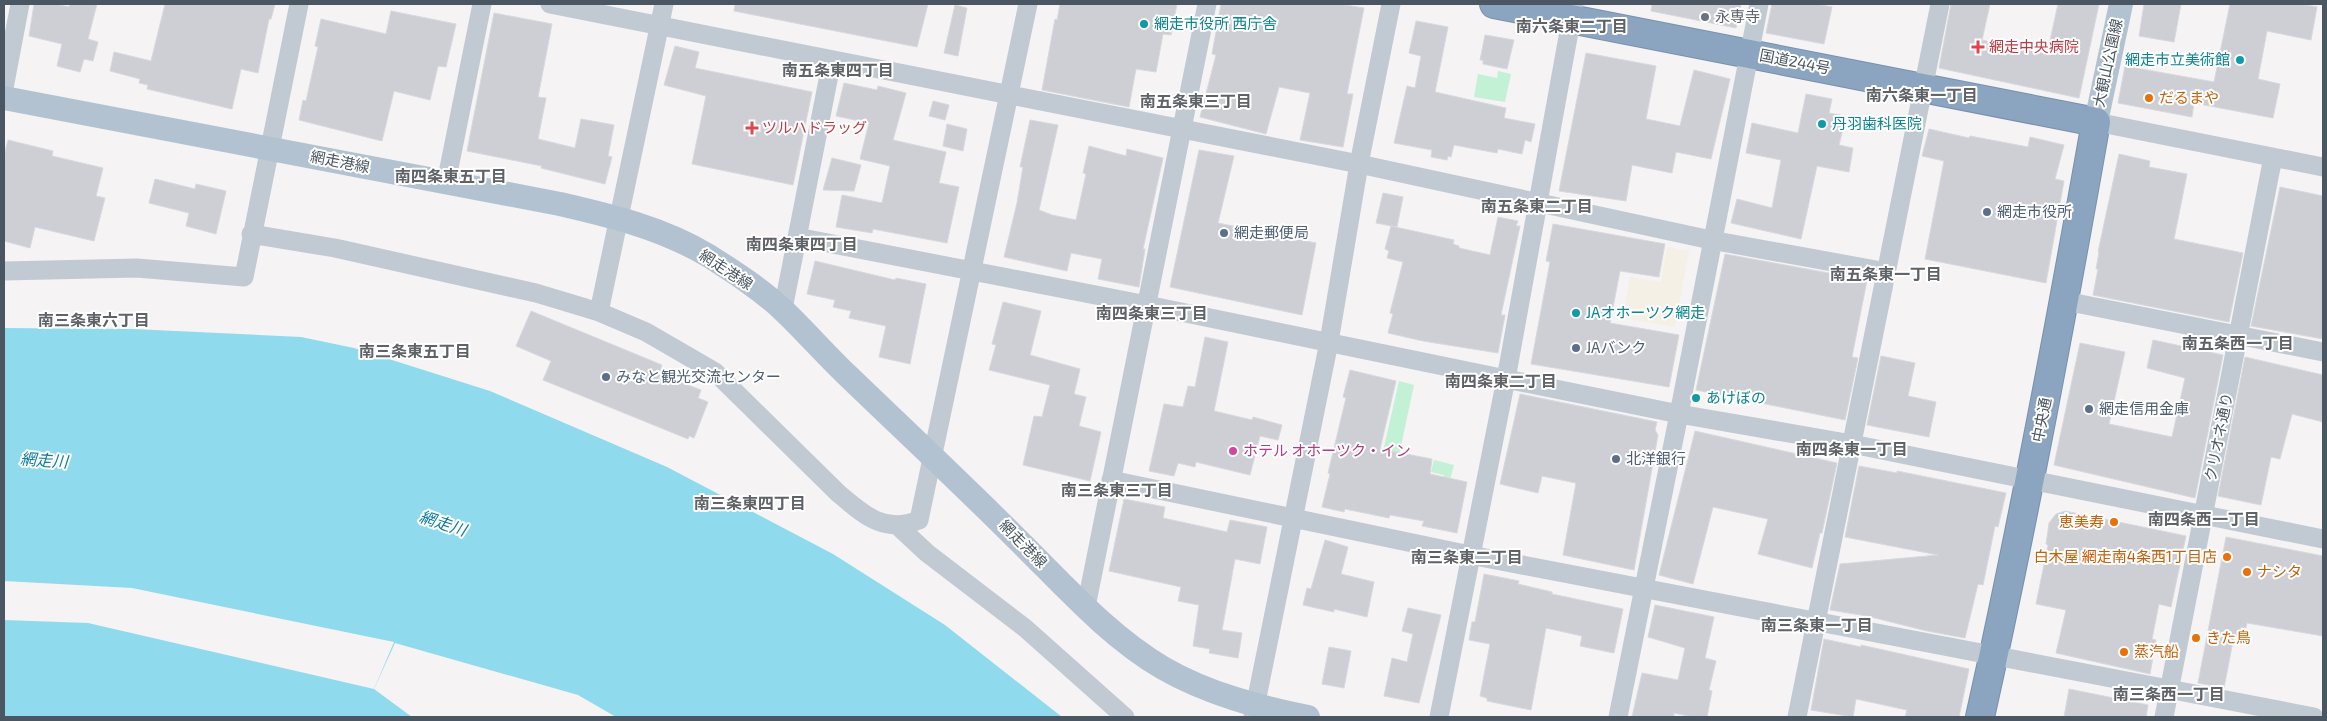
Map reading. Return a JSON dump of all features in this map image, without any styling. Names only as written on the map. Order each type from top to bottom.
[{"type":"highway","name":"国道244号","points":[[1494,4],[1572,11],[1749,54],[2096,122]]},
{"type":"highway","name":"中央通","points":[[1980,717],[2030,481],[2065,302],[2096,122]]},
{"type":"main road","name":"大観山公園線","points":[[2096,122],[2121,4]]},
{"type":"main road","name":"網走港線","points":[[4,98],[446,183],[620,218],[653,228],[707,255],[743,278],[782,309],[845,373],[933,456],[1086,607],[1133,649],[1166,670],[1255,712],[1308,717]]},
{"type":"street","points":[[4,88],[20,4]]},
{"type":"street","points":[[4,271],[137,268],[244,277],[251,234],[271,148],[299,4]]},
{"type":"street","points":[[446,183],[482,4]]},
{"type":"street","points":[[550,4],[1359,164],[1712,240],[1887,272]]},
{"type":"street","points":[[599,312],[664,4]]},
{"type":"street","points":[[898,526],[919,520],[1028,4]]},
{"type":"street","points":[[1086,607],[1207,4]]},
{"type":"street","points":[[1255,712],[1329,342],[1359,164],[1391,4]]},
{"type":"street","points":[[1618,717],[1680,414],[1759,4]]},
{"type":"street","points":[[1798,717],[1940,4]]},
{"type":"street","points":[[1439,717],[1506,379],[1572,11]]},
{"type":"street","points":[[782,309],[832,60]]},
{"type":"street","points":[[2096,122],[2323,167]]},
{"type":"street","name":"クリオネ通り","points":[[2164,717],[2273,157]]},
{"type":"street","points":[[251,234],[335,248],[536,293],[599,312],[646,332],[715,372],[845,499],[869,518],[898,526],[926,553],[1025,628],[1125,717]]},
{"type":"street","points":[[797,236],[1147,305],[1680,414],[1852,444],[2323,539]]},
{"type":"street","points":[[2065,302],[2323,352]]},
{"type":"street","points":[[1111,480],[1470,555],[2314,717]]},
{"type":"green space","points":[[1498,71],[1511,74],[1505,102],[1474,97],[1478,74],[1497,78]]},
{"type":"green space","points":[[1399,381],[1414,385],[1398,460],[1392,458],[1384,447]]},
{"type":"green space","points":[[1434,460],[1454,465],[1445,499],[1439,498],[1444,475],[1431,472]]},
{"type":"sand","points":[[1667,247],[1689,251],[1675,327],[1623,318],[1630,277],[1661,282]]},
{"type":"water","name":"網走川","points":[[4,328],[133,329],[301,337],[354,348],[490,391],[667,467],[833,554],[945,625],[1062,717],[616,717],[578,695],[395,643],[374,689],[412,717],[4,717]]},
{"type":"pier","points":[[4,581],[132,588],[394,642],[374,689],[88,623],[4,620]]},
{"type":"building","points":[[34,4],[56,4],[69,7],[70,4],[97,4],[88,39],[98,42],[93,61],[84,59],[80,72],[57,66],[62,44],[29,36]]},
{"type":"building","points":[[165,4],[275,4],[271,19],[269,19],[258,73],[241,69],[232,109],[147,89],[148,85],[139,83],[140,79],[110,71],[114,52],[151,61]]},
{"type":"building","points":[[735,4],[928,4],[917,47],[734,11]]},
{"type":"building","points":[[1060,4],[1177,4],[1171,35],[1163,34],[1156,72],[1136,69],[1129,107],[1042,90],[1055,19],[1057,20]]},
{"type":"building","points":[[1221,4],[1339,4],[1364,8],[1347,94],[1353,94],[1343,147],[1300,140],[1310,93],[1279,87],[1266,134],[1200,117],[1216,55],[1212,54]]},
{"type":"building","name":"永専寺","points":[[1652,4],[1741,4],[1736,28],[1651,11]]},
{"type":"building","points":[[1772,4],[1816,4],[1832,7],[1824,44],[1766,33]]},
{"type":"building","name":"網走中央病院","points":[[1951,4],[1990,4],[1982,40],[2047,54],[2058,4],[2099,4],[2079,98],[1939,68]]},
{"type":"building","points":[[2144,4],[2181,4],[2174,42],[2139,36]]},
{"type":"building","name":"網走市立美術館","points":[[2230,4],[2300,4],[2317,7],[2311,40],[2267,31],[2258,79],[2280,84],[2273,118],[2194,103],[2192,117],[2118,103],[2125,66],[2214,82]]},
{"type":"building","points":[[955,5],[967,8],[958,56],[944,53]]},
{"type":"building","points":[[391,11],[456,24],[446,67],[438,66],[430,100],[394,91],[382,141],[299,120],[303,100],[306,101],[318,47],[315,46],[321,19],[386,34]]},
{"type":"building","points":[[494,13],[552,24],[538,97],[546,98],[538,139],[575,148],[581,119],[614,125],[608,156],[612,157],[605,184],[541,168],[542,166],[467,151]]},
{"type":"building","points":[[1416,21],[1448,27],[1435,92],[1506,108],[1504,118],[1535,124],[1531,142],[1525,140],[1522,154],[1498,149],[1497,153],[1454,145],[1451,157],[1448,156],[1447,160],[1431,157],[1432,150],[1394,143],[1407,86],[1415,88],[1421,56],[1409,53]]},
{"type":"building","points":[[1485,35],[1514,40],[1507,69],[1483,64],[1483,60],[1480,60]]},
{"type":"building","name":"ツルハドラッグ","points":[[675,46],[699,52],[695,68],[812,92],[793,185],[692,164],[706,96],[664,85]]},
{"type":"building","points":[[1586,53],[1656,66],[1646,119],[1680,126],[1694,70],[1730,79],[1711,159],[1676,152],[1672,173],[1632,165],[1626,201],[1559,191]]},
{"type":"building","points":[[844,83],[877,90],[878,86],[906,93],[893,140],[946,152],[939,183],[959,187],[947,243],[873,229],[872,233],[836,227],[842,195],[882,203],[890,166],[860,159],[869,123],[836,116]]},
{"type":"building","points":[[1806,94],[1832,99],[1829,113],[1846,116],[1839,145],[1853,148],[1849,172],[1817,166],[1801,239],[1731,223],[1737,199],[1772,208],[1781,160],[1746,153],[1752,123],[1798,133]]},
{"type":"building","points":[[933,101],[949,105],[945,120],[929,116]]},
{"type":"building","points":[[1030,120],[1058,125],[1039,210],[1052,215],[1076,220],[1086,174],[1083,173],[1089,146],[1126,156],[1127,149],[1163,158],[1143,249],[1145,249],[1139,287],[1098,279],[1102,259],[1071,253],[1067,271],[1004,257],[1017,203],[1023,167],[1020,167]]},
{"type":"building","points":[[947,124],[967,129],[963,151],[943,146]]},
{"type":"building","name":"網走市役所","points":[[1929,129],[1969,138],[1970,136],[2028,147],[2030,137],[2064,145],[2055,179],[2064,181],[2046,283],[1925,259],[1944,161],[1922,156]]},
{"type":"building","points":[[8,140],[53,151],[52,156],[103,168],[96,196],[105,198],[94,241],[35,227],[30,248],[4,241],[4,156]]},
{"type":"building","name":"網走郵便局","points":[[1199,150],[1234,156],[1218,223],[1316,243],[1302,315],[1170,287]]},
{"type":"building","points":[[2119,154],[2150,161],[2149,167],[2187,174],[2174,239],[2243,253],[2229,322],[2093,295],[2098,269],[2096,269],[2098,252]]},
{"type":"building","points":[[832,158],[861,165],[854,191],[823,190]]},
{"type":"building","points":[[155,179],[195,189],[196,184],[226,191],[216,234],[186,226],[189,213],[149,203]]},
{"type":"building","points":[[2280,187],[2323,196],[2323,339],[2251,326]]},
{"type":"building","points":[[1383,193],[1403,197],[1397,227],[1376,223]]},
{"type":"building","points":[[1498,217],[1518,221],[1516,226],[1520,226],[1501,315],[1505,315],[1498,353],[1423,341],[1388,333],[1393,314],[1390,313],[1403,262],[1387,258],[1389,251],[1385,249],[1391,226],[1454,240],[1453,244],[1459,246],[1459,248],[1490,255]]},
{"type":"building","name":"JAオホーツク網走","points":[[1553,224],[1665,244],[1659,277],[1620,271],[1610,323],[1679,335],[1669,387],[1531,364],[1550,262],[1546,261]]},
{"type":"building","points":[[1725,254],[1867,280],[1852,357],[1858,358],[1845,420],[1696,390]]},
{"type":"building","points":[[815,261],[895,280],[896,278],[926,284],[910,364],[879,357],[886,326],[849,318],[851,311],[833,307],[835,300],[807,294]]},
{"type":"building","points":[[1003,302],[1041,311],[1030,355],[1080,369],[1074,394],[1086,397],[1079,426],[1101,432],[1090,481],[1023,465],[1034,416],[1042,417],[1050,385],[989,370],[996,345],[992,344]]},
{"type":"building","name":"みなと観光交流センター","points":[[531,311],[662,365],[659,374],[701,390],[698,398],[708,402],[694,438],[689,436],[688,439],[543,380],[551,361],[516,346]]},
{"type":"building","points":[[1205,337],[1228,342],[1214,411],[1252,420],[1253,417],[1282,425],[1278,440],[1260,436],[1250,475],[1196,462],[1195,467],[1178,463],[1174,476],[1149,471],[1164,404],[1183,407],[1188,386],[1195,387]]},
{"type":"building","points":[[2153,340],[2223,355],[2195,498],[2054,465],[2080,343],[2125,352],[2109,424],[2172,437],[2185,378],[2147,368]]},
{"type":"building","points":[[1881,356],[1915,363],[1908,396],[1936,402],[1929,437],[1867,425]]},
{"type":"building","points":[[2245,357],[2323,375],[2323,422],[2292,414],[2280,459],[2271,457],[2261,505],[2218,496]]},
{"type":"building","points":[[1350,370],[1396,381],[1380,449],[1432,459],[1430,474],[1467,482],[1457,533],[1422,526],[1424,521],[1390,515],[1389,518],[1345,509],[1344,512],[1322,507],[1346,398],[1343,397]]},
{"type":"building","points":[[1520,394],[1657,422],[1655,430],[1658,435],[1634,570],[1563,555],[1576,483],[1542,476],[1538,493],[1500,484]]},
{"type":"building","points":[[1695,431],[1837,463],[1822,533],[1820,533],[1812,568],[1758,554],[1768,519],[1713,507],[1693,584],[1659,575]]},
{"type":"building","points":[[1859,466],[1897,473],[1897,471],[2006,493],[1998,527],[1995,526],[1983,585],[1978,584],[1965,638],[1867,616],[1830,610],[1840,564],[1938,555],[1845,537]]},
{"type":"building","points":[[1124,499],[1165,507],[1163,518],[1227,532],[1230,520],[1267,527],[1260,564],[1235,559],[1222,630],[1242,633],[1238,658],[1209,653],[1210,649],[1193,646],[1199,605],[1178,601],[1181,587],[1109,571]]},
{"type":"building","points":[[2065,511],[2186,536],[2171,607],[2159,604],[2152,639],[2156,640],[2150,674],[2056,653],[2066,610],[2036,604],[2048,545],[2046,544],[2049,523],[2056,514]]},
{"type":"building","points":[[2226,537],[2323,556],[2323,636],[2247,623],[2246,628],[2241,627],[2239,637],[2234,636],[2224,688],[2198,683]]},
{"type":"building","points":[[1325,540],[1348,547],[1341,574],[1374,582],[1367,617],[1334,609],[1334,612],[1303,605],[1307,588],[1311,589]]},
{"type":"building","points":[[1484,574],[1519,581],[1518,584],[1552,592],[1552,594],[1623,609],[1614,653],[1580,646],[1582,636],[1546,628],[1531,710],[1487,701],[1487,698],[1480,696],[1490,644],[1469,640],[1472,622],[1475,622]]},
{"type":"building","points":[[1655,605],[1714,617],[1705,658],[1716,661],[1709,690],[1712,691],[1707,717],[1693,717],[1674,713],[1674,717],[1632,717],[1642,673],[1678,680],[1685,648],[1648,637]]},
{"type":"building","points":[[1408,608],[1441,615],[1419,703],[1384,696],[1392,658],[1407,662],[1413,634],[1402,631]]},
{"type":"building","points":[[1824,639],[1861,647],[1861,645],[1969,669],[1959,717],[1905,717],[1907,710],[1856,699],[1853,717],[1811,710]]},
{"type":"building","points":[[1329,647],[1351,651],[1344,688],[1322,684]]},
{"type":"building","points":[[2069,689],[2148,705],[2146,717],[2064,717]]},
{"type":"place","name":"永専寺","points":[[1705,17]]},
{"type":"place","name":"網走市役所 西庁舎","points":[[1144,24]]},
{"type":"place","name":"網走中央病院","points":[[1978,47]]},
{"type":"place","name":"網走市立美術館","points":[[2240,60]]},
{"type":"place","name":"だるまや","points":[[2149,98]]},
{"type":"place","name":"丹羽歯科医院","points":[[1822,124]]},
{"type":"place","name":"ツルハドラッグ","points":[[752,128]]},
{"type":"place","name":"網走市役所","points":[[1987,212]]},
{"type":"place","name":"網走郵便局","points":[[1224,233]]},
{"type":"place","name":"JAオホーツク網走","points":[[1576,313]]},
{"type":"place","name":"JAバンク","points":[[1576,348]]},
{"type":"place","name":"みなと観光交流センター","points":[[606,377]]},
{"type":"place","name":"あけぼの","points":[[1696,398]]},
{"type":"place","name":"網走信用金庫","points":[[2089,409]]},
{"type":"place","name":"ホテル オホーツク・イン","points":[[1233,451]]},
{"type":"place","name":"北洋銀行","points":[[1616,459]]},
{"type":"place","name":"恵美寿","points":[[2114,522]]},
{"type":"place","name":"白木屋 網走南4条西1丁目店","points":[[2227,557]]},
{"type":"place","name":"ナシタ","points":[[2247,572]]},
{"type":"place","name":"きた鳥","points":[[2196,638]]},
{"type":"place","name":"蒸汽船","points":[[2124,652]]},
{"type":"district","name":"南六条東二丁目","points":[[1572,26]]},
{"type":"district","name":"南五条東四丁目","points":[[838,70]]},
{"type":"district","name":"南六条東一丁目","points":[[1922,95]]},
{"type":"district","name":"南五条東三丁目","points":[[1196,101]]},
{"type":"district","name":"南四条東五丁目","points":[[451,176]]},
{"type":"district","name":"南五条東二丁目","points":[[1537,206]]},
{"type":"district","name":"南四条東四丁目","points":[[802,244]]},
{"type":"district","name":"南五条東一丁目","points":[[1886,274]]},
{"type":"district","name":"南四条東三丁目","points":[[1152,313]]},
{"type":"district","name":"南三条東六丁目","points":[[94,320]]},
{"type":"district","name":"南五条西一丁目","points":[[2238,343]]},
{"type":"district","name":"南三条東五丁目","points":[[415,351]]},
{"type":"district","name":"南四条東二丁目","points":[[1501,381]]},
{"type":"district","name":"南四条東一丁目","points":[[1852,449]]},
{"type":"district","name":"南三条東三丁目","points":[[1117,490]]},
{"type":"district","name":"南三条東四丁目","points":[[750,503]]},
{"type":"district","name":"南四条西一丁目","points":[[2204,519]]},
{"type":"district","name":"南三条東二丁目","points":[[1467,557]]},
{"type":"district","name":"南三条東一丁目","points":[[1817,625]]},
{"type":"district","name":"南三条西一丁目","points":[[2169,694]]}]
